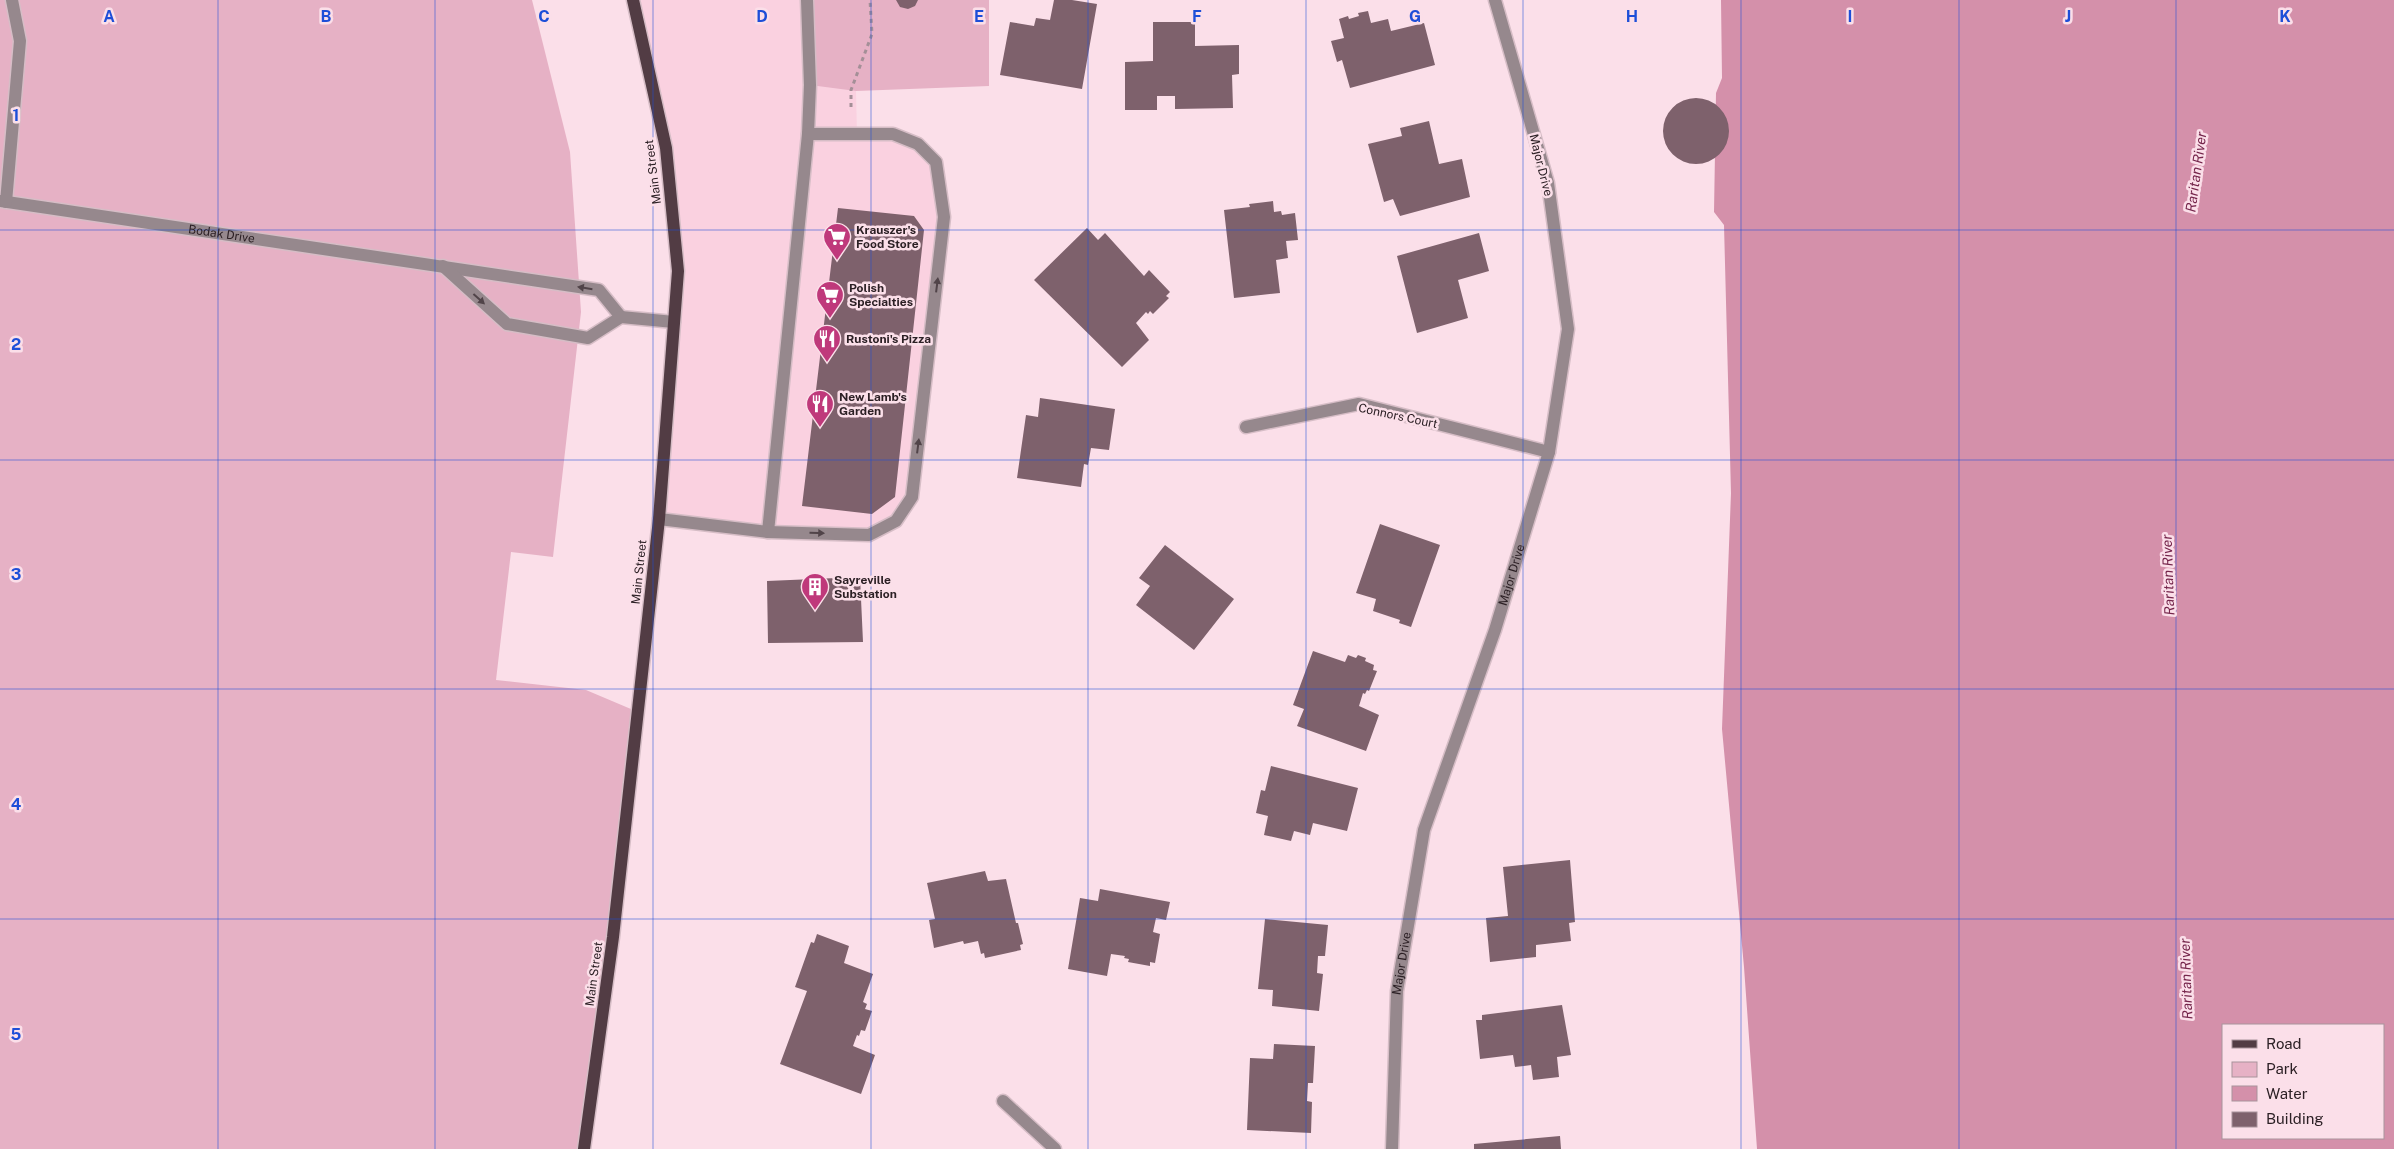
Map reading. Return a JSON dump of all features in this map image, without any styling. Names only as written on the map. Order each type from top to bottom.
[{"type":"main road","name":"Main Street","points":[[584,1149],[613,937],[659,518],[678,271],[666,148],[633,0]]},
{"type":"street","points":[[3,202],[20,41],[12,0]]},
{"type":"street","points":[[768,532],[808,134],[810,85],[807,0]]},
{"type":"street","name":"Major Drive","points":[[1392,1149],[1397,991],[1424,830],[1495,630],[1549,452],[1568,329],[1548,183],[1495,0]]},
{"type":"street","points":[[659,518],[768,532],[869,535],[896,521],[912,497],[944,218],[936,162],[918,144],[893,134],[808,134]]},
{"type":"street","name":"Bodak Drive","points":[[3,202],[599,290],[621,317]]},
{"type":"street","points":[[443,266],[506,324],[588,338],[621,317],[674,322]]},
{"type":"street","name":"Connors Court","points":[[1246,427],[1359,404],[1549,452]]},
{"type":"street","points":[[1003,1101],[1055,1149]]},
{"type":"path","points":[[852,135],[851,90],[872,34],[870,0]]},
{"type":"shaded area","points":[[633,0],[807,0],[851,90],[856,91],[857,135],[893,134],[936,162],[944,218],[912,497],[896,521],[869,535],[659,519],[678,271],[666,148]]},
{"type":"green space","points":[[0,0],[532,0],[570,152],[581,312],[553,557],[511,552],[496,680],[586,690],[638,712],[584,1149],[0,1149]]},
{"type":"green space","points":[[807,0],[989,0],[989,86],[856,91],[810,85]]},
{"type":"water","name":"Raritan River","points":[[1721,0],[2394,0],[2394,1149],[1757,1149],[1744,967],[1722,729],[1731,493],[1724,225],[1714,212],[1716,93],[1722,78]]},
{"type":"building","points":[[896,0],[918,0],[915,6],[908,9],[900,7]]},
{"type":"building","points":[[1054,0],[1072,0],[1097,4],[1082,89],[1000,75],[1010,22],[1034,26],[1036,18],[1050,20]]},
{"type":"building","points":[[1368,11],[1371,23],[1388,19],[1391,31],[1424,23],[1435,65],[1350,88],[1342,60],[1337,62],[1331,41],[1344,38],[1339,19],[1348,16],[1349,19],[1359,16],[1358,13]]},
{"type":"building","points":[[1153,22],[1195,22],[1195,46],[1239,45],[1239,74],[1232,75],[1233,108],[1175,109],[1175,96],[1157,96],[1157,110],[1125,110],[1125,62],[1153,61]]},
{"type":"building","points":[[1689,98],[1703,98],[1715,103],[1724,112],[1729,124],[1727,144],[1720,155],[1703,164],[1689,164],[1677,159],[1668,150],[1663,138],[1663,124],[1668,112],[1677,103]]},
{"type":"building","points":[[1429,121],[1439,164],[1462,159],[1470,197],[1400,216],[1393,199],[1384,202],[1368,144],[1402,136],[1400,128]]},
{"type":"building","points":[[1273,201],[1274,212],[1281,211],[1282,215],[1295,213],[1298,240],[1286,241],[1288,258],[1276,260],[1280,293],[1234,298],[1224,210],[1250,207],[1249,204]]},
{"type":"building","points":[[838,208],[914,216],[924,230],[895,497],[872,514],[802,506]]},
{"type":"building","points":[[1087,228],[1098,240],[1105,233],[1144,276],[1149,270],[1170,292],[1166,296],[1169,298],[1153,314],[1150,311],[1148,314],[1146,312],[1136,323],[1149,340],[1122,367],[1034,280]]},
{"type":"building","points":[[1479,233],[1489,271],[1458,280],[1468,318],[1417,333],[1397,256]]},
{"type":"building","points":[[1040,398],[1115,409],[1109,450],[1091,448],[1088,465],[1084,464],[1081,487],[1017,478],[1026,415],[1038,417]]},
{"type":"building","points":[[1380,524],[1440,545],[1411,627],[1399,623],[1400,620],[1373,611],[1376,599],[1356,593]]},
{"type":"building","points":[[1165,545],[1234,599],[1194,650],[1136,605],[1150,586],[1139,578]]},
{"type":"building","name":"Sayreville Substation","points":[[860,577],[863,642],[768,643],[767,581]]},
{"type":"building","points":[[1313,651],[1345,662],[1348,655],[1356,658],[1358,655],[1366,658],[1365,661],[1374,665],[1373,670],[1377,671],[1369,691],[1367,690],[1365,694],[1363,693],[1359,706],[1379,715],[1366,751],[1297,726],[1304,709],[1293,705]]},
{"type":"building","points":[[1271,766],[1358,788],[1347,831],[1313,823],[1310,835],[1294,831],[1291,841],[1264,835],[1268,816],[1256,813],[1261,790],[1265,791]]},
{"type":"building","points":[[1570,860],[1575,922],[1569,923],[1571,941],[1536,945],[1536,957],[1490,962],[1486,918],[1508,916],[1503,867]]},
{"type":"building","points":[[985,871],[988,881],[1006,879],[1023,944],[1020,945],[1021,950],[985,958],[984,953],[981,954],[978,941],[964,944],[963,941],[934,948],[929,920],[935,919],[927,883]]},
{"type":"building","points":[[1100,889],[1170,902],[1166,920],[1156,918],[1153,932],[1160,934],[1155,963],[1150,962],[1150,966],[1128,962],[1129,959],[1124,958],[1125,956],[1111,954],[1107,976],[1068,969],[1080,898],[1098,901]]},
{"type":"building","points":[[1265,919],[1328,925],[1325,956],[1318,956],[1317,973],[1323,974],[1319,1011],[1272,1006],[1273,990],[1258,989]]},
{"type":"building","points":[[817,934],[849,946],[844,963],[873,974],[863,1002],[867,1004],[865,1009],[872,1011],[865,1031],[861,1030],[859,1036],[857,1035],[853,1046],[875,1055],[861,1094],[780,1064],[807,991],[795,987],[811,942],[814,943]]},
{"type":"building","points":[[1562,1005],[1571,1055],[1557,1057],[1559,1077],[1533,1080],[1531,1065],[1515,1067],[1513,1055],[1480,1059],[1476,1020],[1482,1020],[1482,1015]]},
{"type":"building","points":[[1274,1044],[1315,1046],[1313,1083],[1308,1083],[1307,1101],[1312,1102],[1311,1133],[1247,1130],[1250,1058],[1273,1059]]},
{"type":"building","points":[[1560,1136],[1561,1149],[1474,1149],[1474,1144]]},
{"type":"place","name":"Krauszer's Food Store","points":[[837,261]]},
{"type":"place","name":"Polish Specialties","points":[[830,319]]},
{"type":"place","name":"Rustoni's Pizza","points":[[827,363]]},
{"type":"place","name":"New Lamb's Garden","points":[[820,428]]},
{"type":"place","name":"Sayreville Substation","points":[[815,611]]}]
